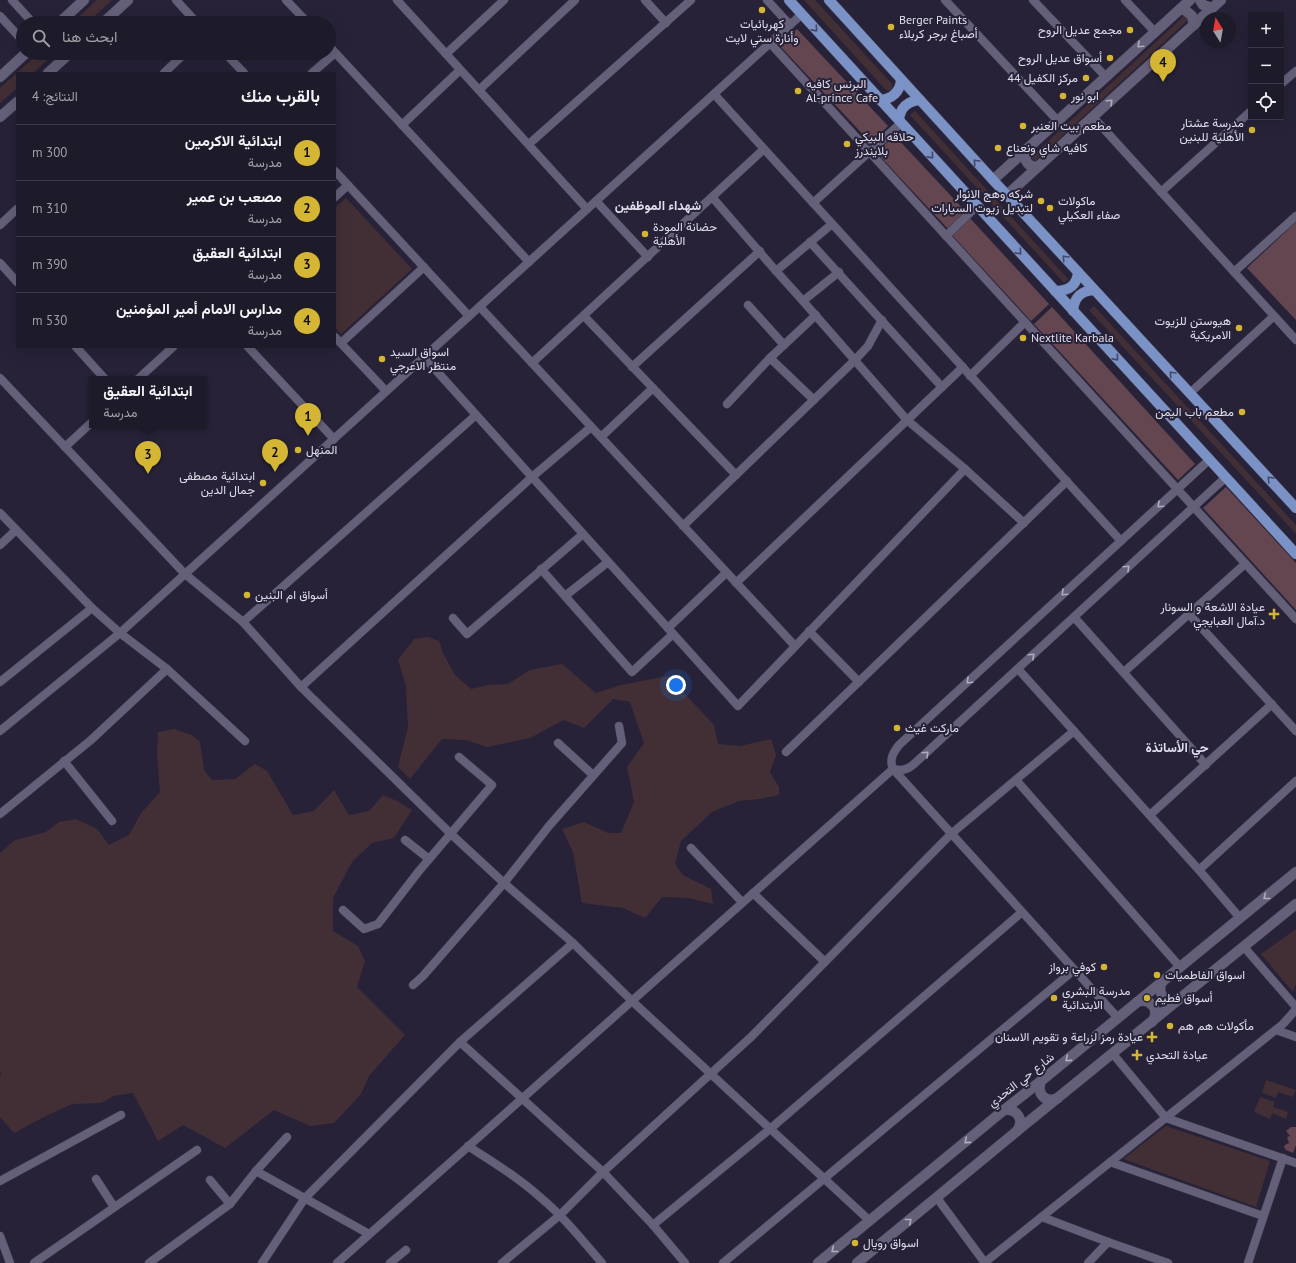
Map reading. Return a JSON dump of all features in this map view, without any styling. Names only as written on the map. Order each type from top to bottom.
[{"type":"main road","points":[[67,16],[84,0]]},
{"type":"main road","points":[[111,16],[128,0]]},
{"type":"main road","points":[[789,0],[1296,554]]},
{"type":"main road","points":[[829,0],[1296,508]]},
{"type":"main road","points":[[993,180],[1190,0]]},
{"type":"main road","points":[[1200,0],[1203,5],[1212,8]]},
{"type":"main road","points":[[1007,195],[1221,0]]},
{"type":"main road","points":[[1180,9],[1185,10],[1192,16],[1194,25]]},
{"type":"main road","points":[[0,77],[18,60]]},
{"type":"main road","points":[[49,72],[62,60]]},
{"type":"main road","points":[[880,100],[893,96],[899,89],[901,80]]},
{"type":"main road","points":[[900,122],[901,111],[906,104],[920,100]]},
{"type":"main road","points":[[0,117],[16,103]]},
{"type":"main road","points":[[1027,150],[1025,156],[1027,163],[1032,167],[1040,166]]},
{"type":"main road","points":[[1055,291],[1062,291],[1071,288],[1076,281],[1078,272]]},
{"type":"main road","points":[[1073,311],[1075,301],[1080,294],[1088,290],[1094,290]]},
{"type":"main road","name":"شارع حي التحدي","points":[[818,1263],[1296,872]]},
{"type":"main road","points":[[857,1263],[1296,904]]},
{"type":"main road","points":[[1162,982],[1160,992],[1164,998],[1170,1001],[1180,999]]},
{"type":"main road","points":[[1135,1004],[1144,1001],[1151,1003],[1154,1006],[1156,1012],[1152,1022]]},
{"type":"main road","points":[[1041,1082],[1040,1092],[1044,1098],[1051,1100],[1058,1098]]},
{"type":"main road","points":[[1004,1110],[1010,1110],[1018,1115],[1020,1125],[1017,1131]]},
{"type":"street","points":[[12,0],[27,16]]},
{"type":"street","points":[[176,0],[191,16]]},
{"type":"street","points":[[286,0],[301,16]]},
{"type":"street","points":[[397,0],[587,209]]},
{"type":"street","points":[[446,54],[504,0]]},
{"type":"street","points":[[479,90],[575,0]]},
{"type":"street","points":[[645,0],[666,23]]},
{"type":"street","points":[[529,144],[691,0]]},
{"type":"street","points":[[767,0],[790,25]]},
{"type":"street","points":[[945,0],[1058,122]]},
{"type":"street","points":[[1033,0],[1106,77]]},
{"type":"street","points":[[1125,0],[1155,32]]},
{"type":"street","points":[[0,731],[120,633],[802,14]]},
{"type":"street","points":[[0,16],[16,33]]},
{"type":"street","points":[[770,43],[1296,619]]},
{"type":"street","points":[[336,54],[528,262]]},
{"type":"street","points":[[165,72],[178,60]]},
{"type":"street","points":[[232,60],[243,72]]},
{"type":"street","points":[[313,72],[327,60]]},
{"type":"street","points":[[402,125],[460,70]]},
{"type":"street","points":[[1284,81],[1296,70]]},
{"type":"street","points":[[714,94],[1121,541]]},
{"type":"street","points":[[1161,192],[1248,114]]},
{"type":"street","points":[[1093,117],[1296,340]]},
{"type":"street","points":[[814,203],[870,152],[900,122]]},
{"type":"street","points":[[532,363],[764,149]]},
{"type":"street","points":[[336,173],[469,316]]},
{"type":"street","points":[[336,196],[348,185]]},
{"type":"street","points":[[712,197],[907,420],[965,469],[1024,523]]},
{"type":"street","points":[[596,201],[648,257]]},
{"type":"street","points":[[946,236],[977,206]]},
{"type":"street","points":[[0,225],[16,210]]},
{"type":"street","points":[[1234,272],[1296,216]]},
{"type":"street","points":[[776,271],[832,224]]},
{"type":"street","points":[[810,242],[839,272],[942,387]]},
{"type":"street","points":[[632,367],[760,251]]},
{"type":"street","points":[[0,263],[16,281]]},
{"type":"street","points":[[341,343],[424,267]]},
{"type":"street","points":[[803,301],[839,272]]},
{"type":"street","points":[[748,305],[784,346]]},
{"type":"street","points":[[480,307],[795,646]]},
{"type":"street","points":[[727,404],[770,358],[816,315]]},
{"type":"street","points":[[584,316],[736,475]]},
{"type":"street","points":[[1190,393],[1274,316]]},
{"type":"street","points":[[683,526],[855,360],[868,346],[882,320]]},
{"type":"street","points":[[970,376],[1025,322]]},
{"type":"street","points":[[336,337],[386,391]]},
{"type":"street","points":[[77,348],[102,376]]},
{"type":"street","points":[[141,376],[172,348]]},
{"type":"street","points":[[249,348],[334,439]]},
{"type":"street","points":[[424,357],[738,706],[965,469]]},
{"type":"street","points":[[770,358],[814,400]]},
{"type":"street","points":[[736,583],[963,367]]},
{"type":"street","points":[[0,378],[185,574],[243,622],[301,687],[451,834],[504,883],[573,943],[632,1001],[870,1221]]},
{"type":"street","points":[[601,437],[653,388]]},
{"type":"street","points":[[243,622],[476,415]]},
{"type":"street","points":[[65,447],[89,425]]},
{"type":"street","points":[[301,687],[532,477],[591,427]]},
{"type":"street","points":[[1118,1018],[893,769],[891,759],[893,753],[899,745],[1209,460]]},
{"type":"street","points":[[337,1263],[893,769],[903,770],[914,764],[1225,478]]},
{"type":"street","points":[[786,752],[1067,481]]},
{"type":"street","points":[[0,513],[92,608],[120,633],[167,669],[245,742]]},
{"type":"street","points":[[0,545],[16,530]]},
{"type":"street","points":[[453,618],[467,634],[583,534]]},
{"type":"street","points":[[565,596],[608,562]]},
{"type":"street","points":[[1124,672],[1245,564]]},
{"type":"street","points":[[542,569],[632,672],[726,573]]},
{"type":"street","points":[[0,682],[92,608]]},
{"type":"street","points":[[1189,614],[1296,731]]},
{"type":"street","points":[[1074,617],[1206,765]]},
{"type":"street","points":[[809,631],[859,682]]},
{"type":"street","points":[[0,814],[91,740],[167,669]]},
{"type":"street","points":[[1018,669],[1150,815],[1240,918]]},
{"type":"street","points":[[1150,815],[1272,704]]},
{"type":"street","points":[[413,985],[423,976],[504,883],[549,826],[622,743],[619,726]]},
{"type":"street","points":[[502,1263],[560,1215],[603,1172],[751,1037],[951,834],[1074,731]]},
{"type":"street","points":[[558,742],[593,775]]},
{"type":"street","points":[[343,910],[364,928],[378,924],[429,859],[492,785],[459,757]]},
{"type":"street","points":[[64,761],[112,821]]},
{"type":"street","points":[[1016,780],[1180,967]]},
{"type":"street","points":[[1199,870],[1296,780]]},
{"type":"street","points":[[405,840],[429,859]]},
{"type":"street","points":[[691,848],[742,902]]},
{"type":"street","points":[[753,893],[825,962]]},
{"type":"street","points":[[653,1225],[770,1129],[1022,912]]},
{"type":"street","points":[[262,1263],[305,1198],[460,1042],[573,943]]},
{"type":"street","points":[[937,1198],[985,1263],[1276,1030],[1296,1008],[1244,947]]},
{"type":"street","points":[[723,1263],[1074,970]]},
{"type":"street","points":[[1276,1030],[1296,1037]]},
{"type":"street","points":[[460,1042],[603,1172],[653,1225],[685,1263]]},
{"type":"street","points":[[1113,1054],[1166,1118],[1296,1163]]},
{"type":"street","points":[[0,1181],[121,1115]]},
{"type":"street","points":[[149,1263],[230,1204],[256,1171],[287,1137]]},
{"type":"street","points":[[468,1146],[541,1198],[560,1215],[602,1263]]},
{"type":"street","points":[[34,1263],[197,1150]]},
{"type":"street","points":[[1248,1263],[1282,1158]]},
{"type":"street","points":[[1110,1162],[1263,1216]]},
{"type":"street","points":[[256,1171],[369,1234]]},
{"type":"street","points":[[96,1179],[114,1207]]},
{"type":"street","points":[[210,1180],[230,1204]]},
{"type":"street","points":[[1042,1217],[1168,1263]]},
{"type":"street","points":[[0,1236],[10,1263]]},
{"type":"street","points":[[1088,1263],[1108,1242]]},
{"type":"street","points":[[390,1263],[406,1250]]},
{"type":"shaded area","points":[[97,0],[112,0],[95,16],[80,16]]},
{"type":"shaded area","points":[[804,0],[815,0],[892,84],[893,90],[889,91],[885,89]]},
{"type":"shaded area","points":[[1184,16],[1188,20],[1035,161],[1031,157]]},
{"type":"shaded area","points":[[797,29],[888,126],[871,143],[779,45]]},
{"type":"shaded area","points":[[31,60],[47,60],[34,72],[18,72]]},
{"type":"shaded area","points":[[16,74],[16,89],[0,103],[0,88]]},
{"type":"shaded area","points":[[915,111],[1068,279],[1064,283],[910,115]]},
{"type":"shaded area","points":[[895,136],[967,213],[949,230],[876,152]]},
{"type":"shaded area","points":[[346,198],[412,269],[341,334],[336,328],[336,207]]},
{"type":"shaded area","points":[[969,217],[1049,304],[1031,321],[951,234]]},
{"type":"shaded area","points":[[1296,222],[1296,320],[1247,268]]},
{"type":"shaded area","points":[[1094,306],[1296,525],[1296,534],[1089,310]]},
{"type":"shaded area","points":[[1052,307],[1195,464],[1178,480],[1034,324]]},
{"type":"shaded area","points":[[1226,487],[1296,563],[1296,610],[1203,508]]},
{"type":"shaded area","points":[[428,637],[439,641],[443,653],[455,675],[471,689],[489,685],[508,684],[530,670],[562,664],[596,693],[621,685],[668,676],[714,725],[718,744],[740,746],[771,739],[776,755],[770,772],[779,787],[779,795],[739,801],[712,812],[681,841],[675,864],[683,875],[711,889],[713,904],[689,898],[662,897],[645,918],[623,908],[582,903],[573,852],[562,829],[584,822],[608,833],[621,833],[634,802],[627,767],[644,743],[630,702],[613,699],[584,728],[564,720],[530,738],[487,747],[466,740],[442,739],[410,779],[398,767],[408,727],[406,686],[398,660],[414,639]]},
{"type":"shaded area","points":[[174,729],[192,735],[200,742],[204,770],[212,780],[235,779],[255,764],[267,771],[293,815],[314,811],[334,790],[349,815],[369,811],[383,795],[412,810],[394,838],[372,843],[352,862],[333,898],[333,931],[358,946],[365,961],[357,987],[405,1035],[369,1076],[361,1094],[334,1123],[310,1126],[274,1110],[225,1148],[183,1125],[158,1141],[133,1093],[114,1096],[101,1103],[72,1104],[14,1133],[0,1117],[0,853],[15,840],[46,832],[59,822],[76,819],[97,829],[109,845],[129,835],[141,813],[160,792],[157,755],[158,732]]},
{"type":"shaded area","points":[[1296,929],[1296,984],[1293,992],[1261,954]]},
{"type":"shaded area","points":[[1266,1080],[1296,1090],[1293,1097],[1278,1092],[1276,1098],[1262,1093]]},
{"type":"shaded area","points":[[1260,1097],[1275,1102],[1273,1107],[1288,1112],[1286,1119],[1272,1113],[1270,1119],[1254,1112]]},
{"type":"shaded area","points":[[1166,1126],[1270,1161],[1256,1207],[1123,1159]]},
{"type":"shaded area","points":[[1291,1127],[1296,1127],[1296,1145],[1293,1153],[1286,1150],[1284,1147],[1289,1143],[1287,1137],[1290,1136],[1286,1131]]},
{"type":"place","name":"كهربائيات وأنارة ستي لايت","points":[[762,10]]},
{"type":"place","name":"Berger Paints أصباغ برجر كربلاء","points":[[891,27]]},
{"type":"place","name":"مجمع عديل الروح","points":[[1130,30]]},
{"type":"place","name":"أسواق عديل الروح","points":[[1110,58]]},
{"type":"place","name":"مركز الكفيل 44","points":[[1086,78]]},
{"type":"place","name":"مدارس الامام أمير المؤمنين","points":[[1163,82]]},
{"type":"place","name":"البرنس كافيه Al-prince Cafe","points":[[798,91]]},
{"type":"place","name":"ابو نور","points":[[1063,96]]},
{"type":"place","name":"مطعم بيت العنبر","points":[[1023,126]]},
{"type":"place","name":"مدرسة عشتار الأهلية للبنين","points":[[1252,130]]},
{"type":"place","name":"حلاقه البيكي بلايندرز","points":[[847,144]]},
{"type":"place","name":"كافيه شاي ونعناع","points":[[998,148]]},
{"type":"place","name":"شركه وهج الانوار لتبديل زيوت السيارات","points":[[1041,201]]},
{"type":"place","name":"ماكولات صفاء العكيلي","points":[[1050,208]]},
{"type":"place","name":"حضانة المودة الأهلية","points":[[645,234]]},
{"type":"place","name":"هيوستن للزيوت الامريكية","points":[[1239,328]]},
{"type":"place","name":"Nextlite Karbala","points":[[1023,338]]},
{"type":"place","name":"اسواق السيد منتظر الاعرجي","points":[[382,359]]},
{"type":"place","name":"مطعم باب اليمن","points":[[1242,412]]},
{"type":"place","name":"ابتدائية الاكرمين","points":[[308,436]]},
{"type":"place","name":"المنهل","points":[[298,450]]},
{"type":"place","name":"مصعب بن عمير","points":[[275,472]]},
{"type":"place","name":"ابتدائية العقيق","points":[[148,474]]},
{"type":"place","name":"ابتدائية مصطفى جمال الدين","points":[[263,483]]},
{"type":"place","name":"أسواق ام البنين","points":[[247,595]]},
{"type":"place","name":"عيادة الاشعة و السونار د.آمال العبايجي","points":[[1274,614]]},
{"type":"place","name":"ماركت غيث","points":[[897,728]]},
{"type":"place","name":"كوفي برواز","points":[[1104,967]]},
{"type":"place","name":"اسواق الفاطميات","points":[[1157,975]]},
{"type":"place","name":"مدرسة البشرى الابتدائية","points":[[1054,998]]},
{"type":"place","name":"أسواق فطيم","points":[[1147,998]]},
{"type":"place","name":"مأكولات هم هم","points":[[1170,1026]]},
{"type":"place","name":"عيادة رمز لزراعة و تقويم الاسنان","points":[[1152,1037]]},
{"type":"place","name":"عيادة التحدي","points":[[1137,1055]]},
{"type":"place","name":"اسواق رويال","points":[[855,1243]]},
{"type":"district","name":"شهداء الموظفين","points":[[658,205]]},
{"type":"district","name":"حي الأساتذة","points":[[1177,747]]}]
